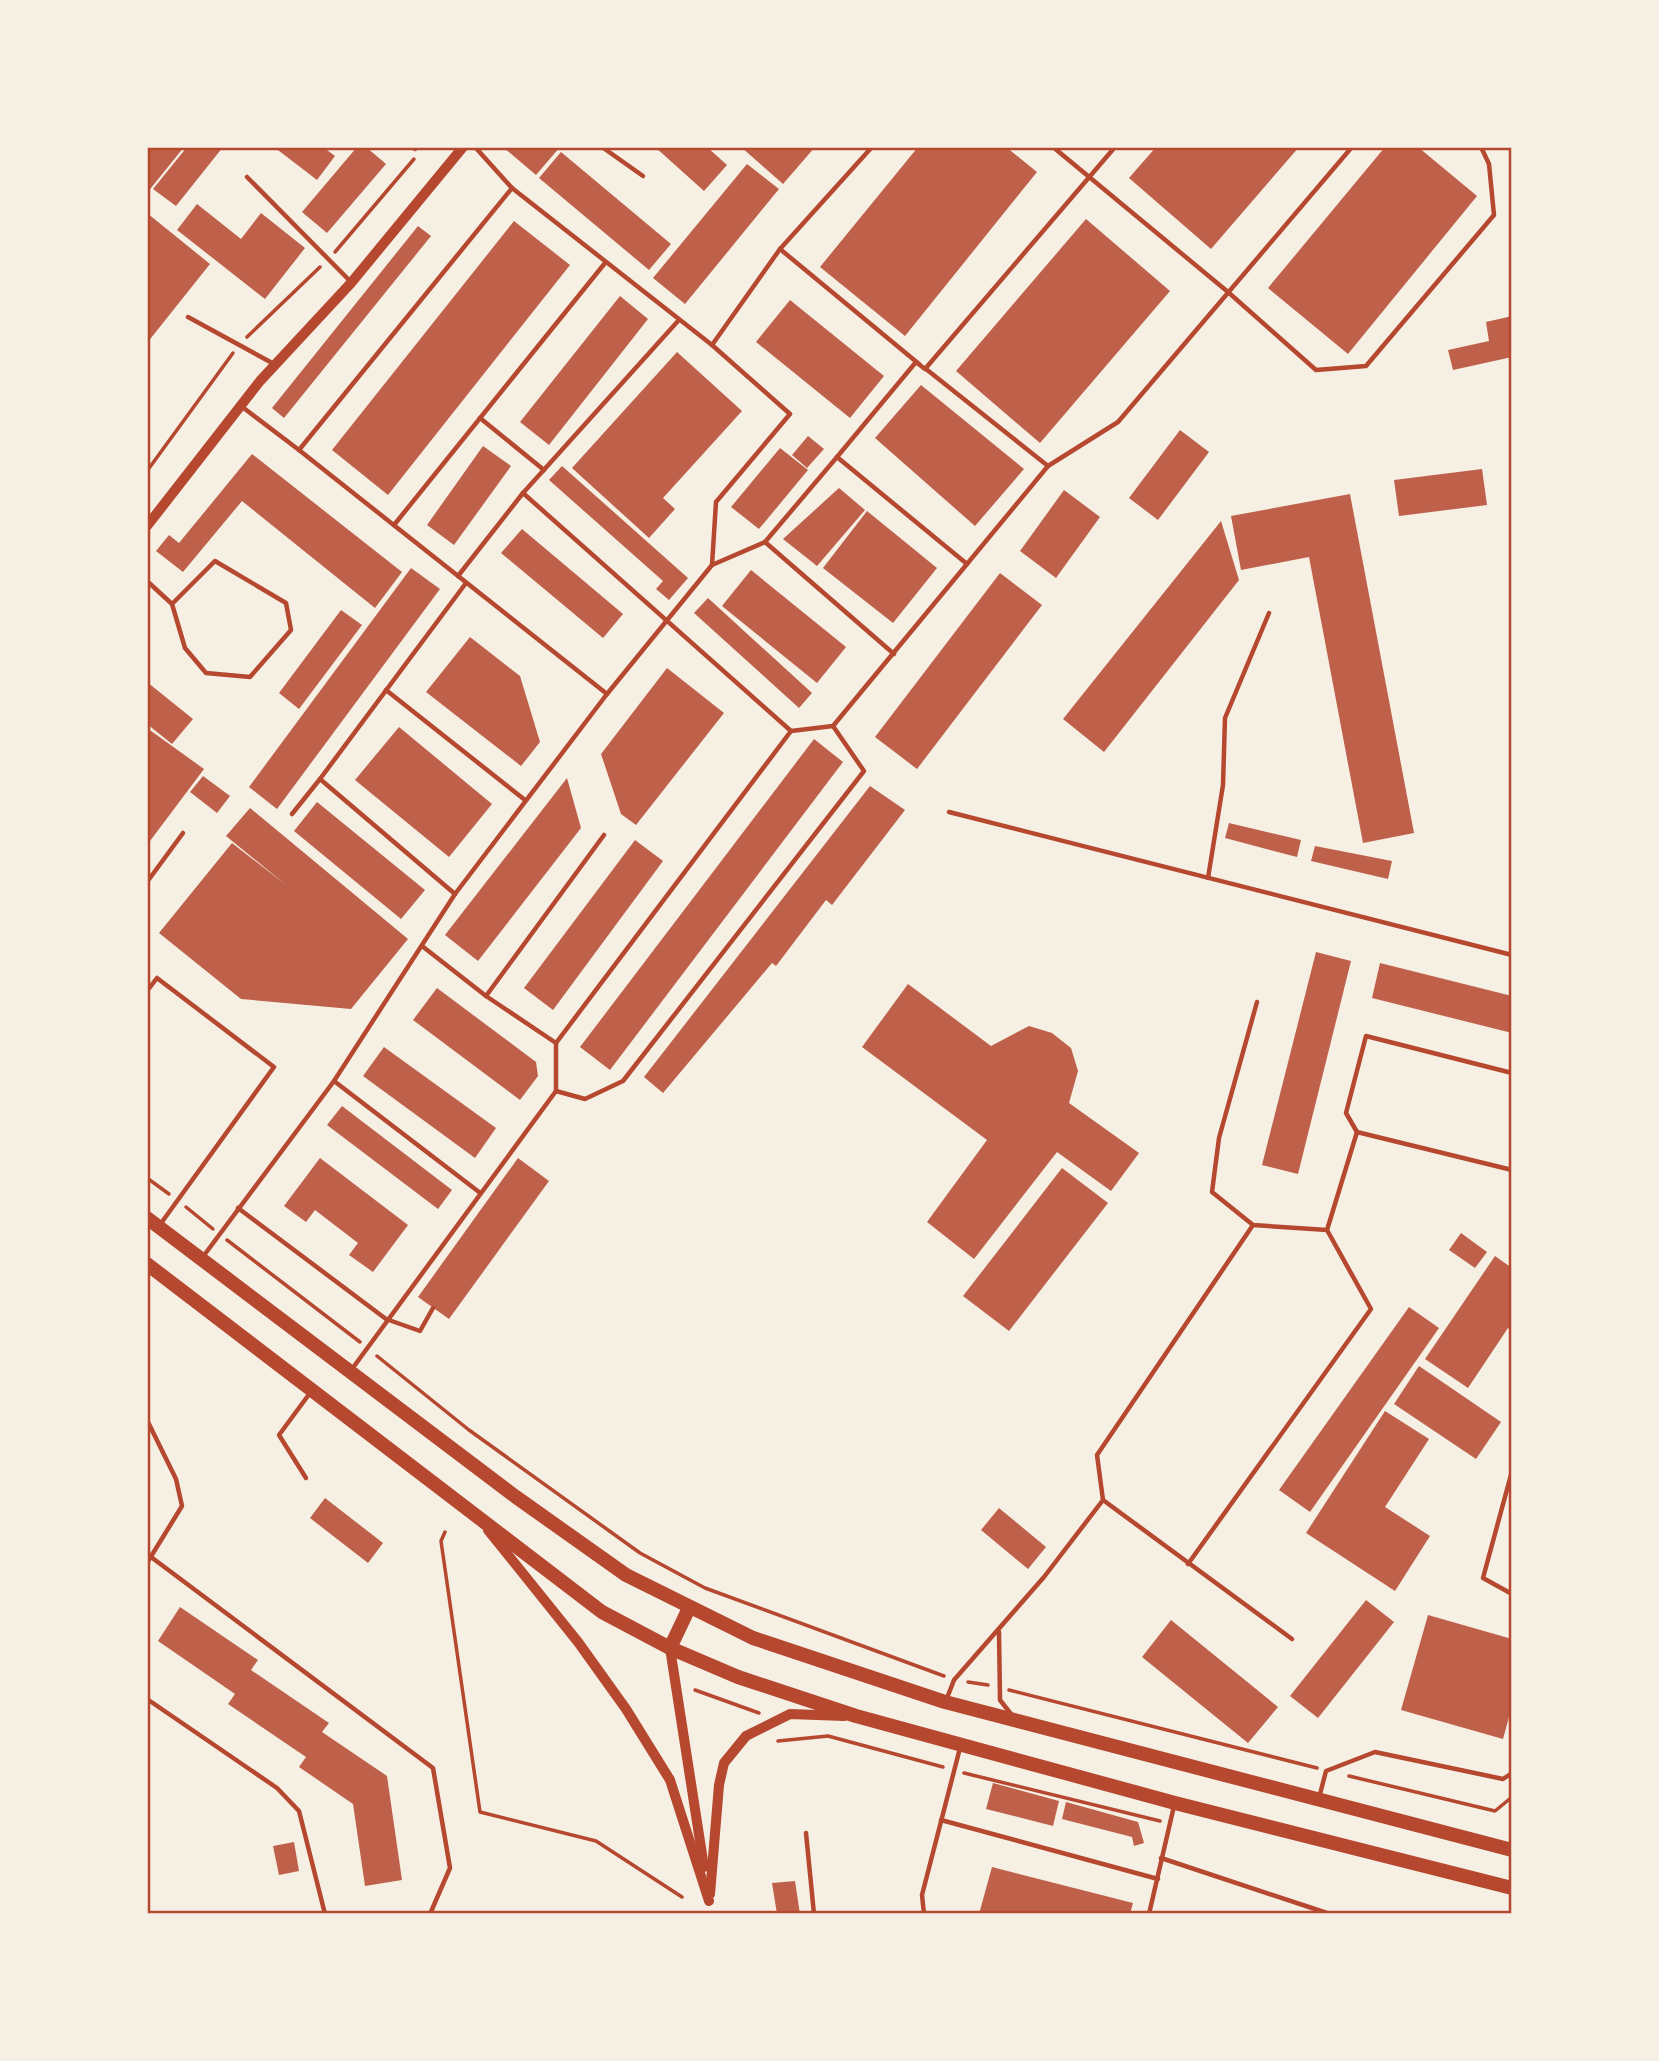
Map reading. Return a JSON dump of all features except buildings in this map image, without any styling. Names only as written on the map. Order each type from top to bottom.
[{"type":"main road","points":[[153,1222],[350,1372],[626,1575],[753,1638],[1018,1723],[1512,1850]]},
{"type":"main road","points":[[147,1264],[602,1612],[670,1648],[738,1677],[856,1716],[961,1746],[1512,1888]]},
{"type":"main road","points":[[670,1648],[689,1608]]},
{"type":"street","points":[[147,526],[275,364],[351,283],[463,147]]},
{"type":"street","points":[[482,1522],[578,1642],[670,1780],[709,1901]]},
{"type":"street","points":[[670,1648],[712,1914]]},
{"type":"street","points":[[709,1901],[719,1785],[724,1763],[746,1736],[790,1714],[856,1716]]},
{"type":"lane","points":[[475,147],[512,188],[678,321],[712,345],[790,414],[716,502],[712,565]]},
{"type":"lane","points":[[602,147],[643,176]]},
{"type":"lane","points":[[712,345],[780,249],[872,147]]},
{"type":"lane","points":[[1053,147],[1228,292],[1315,370],[1367,366],[1494,215],[1489,163],[1481,147]]},
{"type":"lane","points":[[925,369],[1115,147]]},
{"type":"lane","points":[[350,1372],[479,1192],[556,1091],[556,1044],[791,731],[834,726],[1048,467],[1118,422],[1352,147]]},
{"type":"lane","points":[[247,177],[330,258],[351,283]]},
{"type":"lane","points":[[299,450],[512,188]]},
{"type":"lane","points":[[780,249],[1048,467]]},
{"type":"lane","points":[[394,525],[606,263]]},
{"type":"lane","points":[[188,317],[275,364]]},
{"type":"lane","points":[[458,576],[523,493],[678,321]]},
{"type":"lane","points":[[202,1259],[334,1081],[455,894],[607,694],[712,565],[765,542],[916,362]]},
{"type":"lane","points":[[241,406],[607,694]]},
{"type":"lane","points":[[480,418],[544,470]]},
{"type":"lane","points":[[837,457],[967,564]]},
{"type":"lane","points":[[523,493],[791,731]]},
{"type":"lane","points":[[765,542],[894,654]]},
{"type":"lane","points":[[147,581],[172,604],[185,648],[206,673],[250,677],[292,630],[286,603],[215,561],[172,604]]},
{"type":"lane","points":[[292,814],[466,583]]},
{"type":"lane","points":[[1208,878],[1223,785],[1225,718],[1269,612]]},
{"type":"lane","points":[[386,690],[525,800]]},
{"type":"lane","points":[[556,1091],[585,1099],[623,1081],[864,771],[834,726]]},
{"type":"lane","points":[[320,779],[455,894]]},
{"type":"lane","points":[[949,812],[1512,955]]},
{"type":"lane","points":[[147,882],[183,833]]},
{"type":"lane","points":[[486,996],[604,835]]},
{"type":"lane","points":[[422,946],[486,996],[556,1044]]},
{"type":"lane","points":[[147,991],[157,978],[274,1068],[178,1201],[153,1222]]},
{"type":"lane","points":[[1257,1002],[1219,1138],[1212,1192],[1253,1225],[1327,1230]]},
{"type":"lane","points":[[1512,1073],[1366,1036],[1346,1113],[1357,1132],[1512,1171]]},
{"type":"lane","points":[[334,1081],[479,1192]]},
{"type":"lane","points":[[1188,1564],[1371,1309],[1327,1230],[1357,1132]]},
{"type":"lane","points":[[238,1209],[386,1319],[419,1331],[433,1308]]},
{"type":"lane","points":[[1253,1225],[1097,1455],[1103,1500],[1292,1640]]},
{"type":"lane","points":[[306,1478],[279,1435],[312,1390]]},
{"type":"lane","points":[[147,1420],[176,1479],[182,1506],[147,1563]]},
{"type":"lane","points":[[1512,1471],[1483,1578],[1512,1594]]},
{"type":"lane","points":[[946,1702],[954,1680],[999,1631],[1103,1500]]},
{"type":"lane","points":[[151,1557],[433,1768],[450,1868],[430,1914]]},
{"type":"lane","points":[[999,1631],[1002,1688],[1000,1700],[1018,1723]]},
{"type":"lane","points":[[147,1699],[277,1788],[299,1811],[325,1914]]},
{"type":"lane","points":[[924,1914],[922,1895],[961,1746]]},
{"type":"lane","points":[[1319,1799],[1326,1770],[1376,1752],[1503,1779],[1512,1773]]},
{"type":"lane","points":[[1149,1914],[1168,1823],[1175,1803]]},
{"type":"lane","points":[[941,1820],[1158,1879]]},
{"type":"lane","points":[[806,1833],[814,1914]]},
{"type":"lane","points":[[1161,1858],[1330,1914]]},
{"type":"lane","points":[[499,1914],[519,1914]]},
{"type":"path","points":[[147,471],[240,345],[330,258],[416,157]]},
{"type":"path","points":[[147,1178],[469,1430],[640,1553],[705,1588],[954,1680],[1002,1688],[1495,1811],[1512,1797]]},
{"type":"path","points":[[445,1532],[441,1541],[480,1812],[596,1840],[682,1897]]},
{"type":"path","points":[[695,1690],[759,1713]]},
{"type":"path","points":[[778,1741],[828,1736],[955,1771],[1168,1823]]}]
